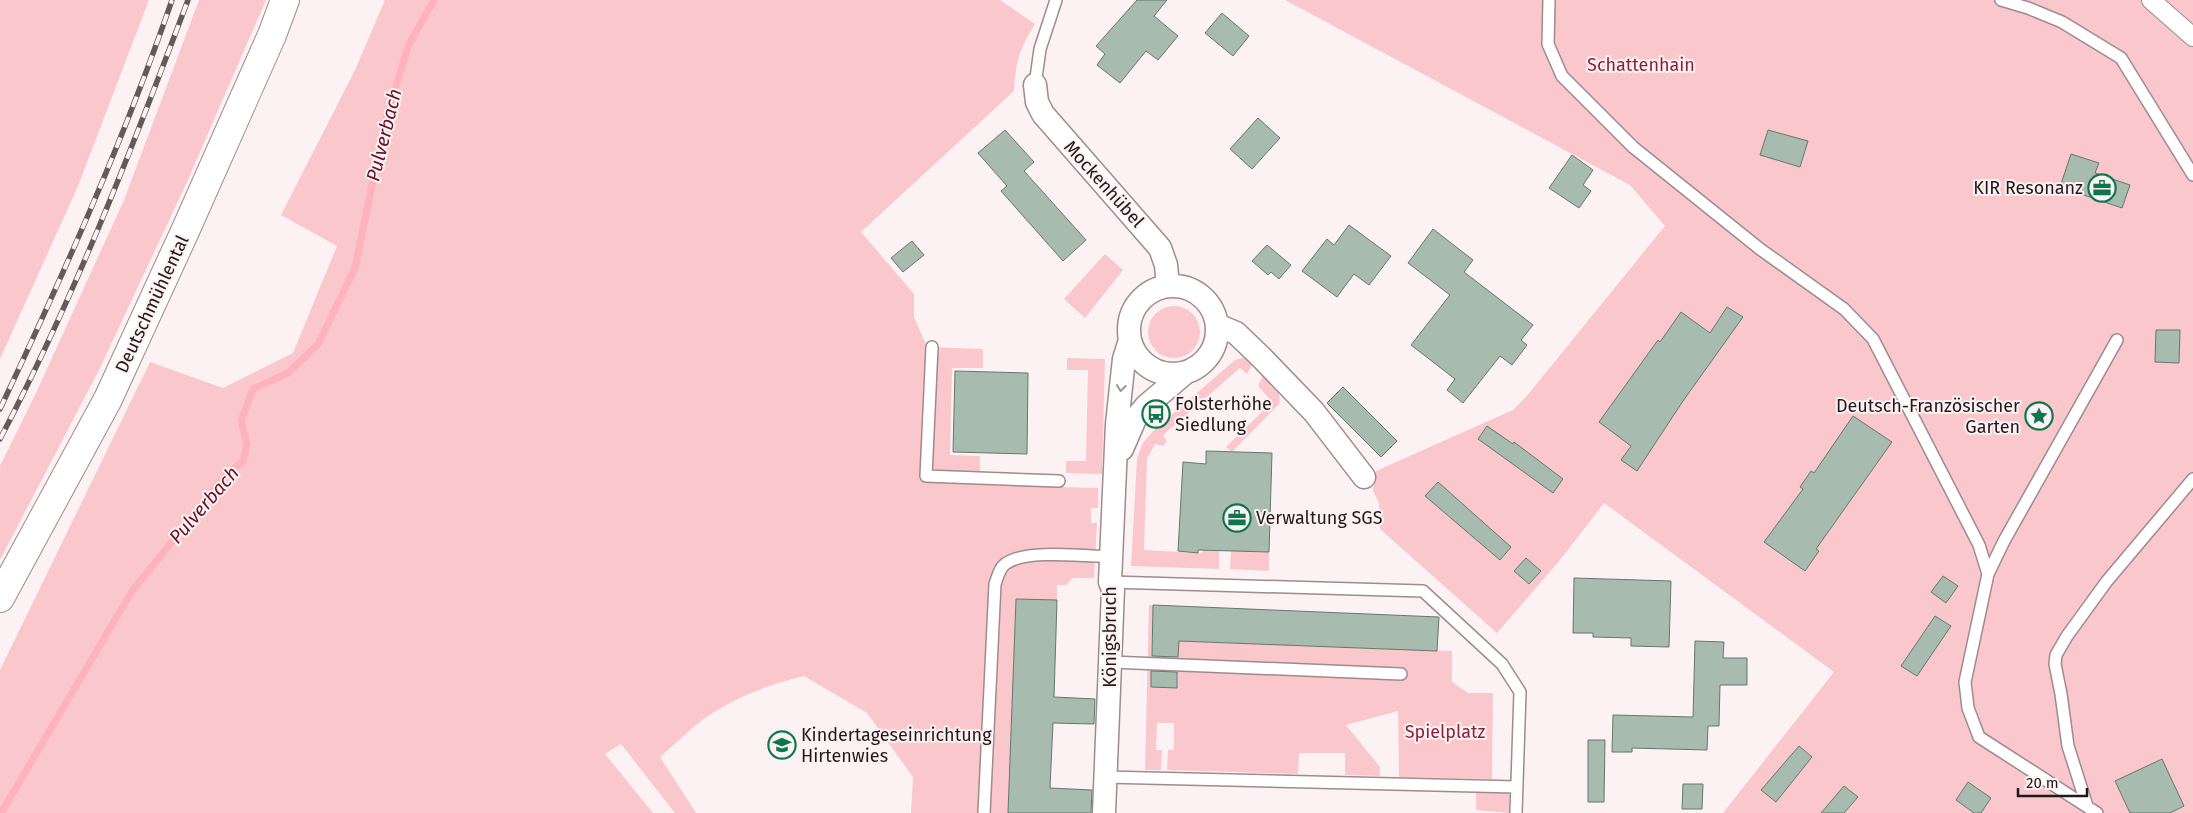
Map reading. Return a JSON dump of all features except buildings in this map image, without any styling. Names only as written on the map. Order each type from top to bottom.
[{"type":"main road","name":"Deutschmühlental","points":[[0,598],[108,399],[186,229],[272,35],[285,0]]},
{"type":"street","points":[[2151,0],[2193,36]]},
{"type":"street","name":"Mockenhübel","points":[[1035,84],[1037,102],[1043,114],[1160,248],[1166,265],[1168,286]]},
{"type":"street","points":[[1168,286],[1182,287],[1195,292],[1206,300],[1214,312],[1218,326],[1236,333],[1262,358],[1314,412],[1364,477]]},
{"type":"street","name":"Königsbruch","points":[[1104,813],[1113,590],[1110,582],[1111,557],[1117,424],[1124,358],[1130,340],[1129,325],[1134,310],[1142,299],[1154,290],[1168,286]]},
{"type":"street","name":"Königsbruch","points":[[1116,462],[1135,419],[1146,406],[1185,373],[1197,368],[1206,360],[1213,350],[1218,326]]},
{"type":"street","points":[[1130,340],[1139,358],[1155,371],[1165,374],[1185,373]]},
{"type":"lane","points":[[1035,84],[1040,49],[1056,0]]},
{"type":"lane","points":[[1550,0],[1548,44],[1562,76],[1633,147],[1760,249],[1844,308],[1873,339],[1978,545],[1988,574]]},
{"type":"lane","points":[[2002,0],[2062,22],[2121,58],[2193,174]]},
{"type":"lane","points":[[2097,813],[1978,737],[1968,708],[1965,682],[1988,574],[2004,541],[2117,340]]},
{"type":"lane","points":[[932,347],[926,476],[1059,480]]},
{"type":"lane","points":[[2087,806],[2068,746],[2062,694],[2055,664],[2056,654],[2107,581],[2193,479]]},
{"type":"lane","points":[[984,813],[995,584],[1002,566],[1018,556],[1111,557]]},
{"type":"lane","points":[[1110,582],[1423,591],[1502,664],[1520,692],[1516,813]]},
{"type":"lane","points":[[1111,662],[1401,674]]},
{"type":"lane","points":[[1105,776],[1517,786]]},
{"type":"green space","points":[[0,0],[149,0],[78,186],[0,359]]},
{"type":"green space","points":[[199,0],[266,0],[187,182],[99,370],[0,560],[0,466],[36,393],[124,200]]},
{"type":"green space","points":[[385,0],[1000,0],[1035,24],[1019,56],[1014,91],[861,232],[914,294],[914,317],[927,347],[983,349],[983,368],[952,368],[950,455],[980,456],[980,485],[1098,488],[1098,508],[1091,508],[1091,523],[1097,523],[1094,578],[1073,578],[1066,585],[1057,585],[1057,600],[1016,599],[1008,813],[911,813],[913,777],[867,713],[804,676],[763,688],[737,699],[701,721],[660,757],[696,813],[675,813],[621,744],[605,754],[653,813],[0,813],[0,670],[150,362],[223,388],[293,353],[337,246],[281,215],[355,70]]},
{"type":"green space","name":"Deutsch-Französischer Garten","points":[[1285,0],[2193,0],[2193,813],[1723,813],[1834,672],[1604,503],[1560,560],[1497,633],[1380,529],[1379,503],[1373,491],[1376,471],[1513,410],[1526,397],[1665,226],[1630,185]]},
{"type":"green space","points":[[1105,254],[1123,270],[1085,318],[1064,299]]},
{"type":"green space","points":[[1169,306],[1179,306],[1193,313],[1200,327],[1200,337],[1193,351],[1179,358],[1169,358],[1159,354],[1152,347],[1148,337],[1148,327],[1152,317],[1159,310]]},
{"type":"green space","points":[[1067,358],[1105,359],[1102,474],[1066,473],[1066,461],[1086,461],[1088,370],[1067,370]]},
{"type":"green space","points":[[1248,358],[1253,363],[1247,374],[1240,368],[1163,435],[1167,441],[1163,446],[1155,444],[1147,459],[1144,550],[1198,553],[1203,552],[1203,550],[1219,550],[1219,569],[1131,566],[1137,459],[1142,444],[1153,431],[1235,360]]},
{"type":"green space","points":[[1264,373],[1278,390],[1279,404],[1232,452],[1226,447],[1272,402],[1258,386]]},
{"type":"green space","points":[[1231,551],[1269,552],[1269,571],[1230,569]]},
{"type":"green space","name":"Spielplatz","points":[[1149,605],[1153,605],[1152,640],[1452,651],[1452,682],[1468,693],[1493,693],[1492,779],[1399,777],[1398,711],[1346,725],[1380,767],[1380,776],[1345,775],[1345,753],[1299,753],[1298,774],[1167,770],[1168,750],[1174,750],[1174,723],[1157,723],[1156,750],[1162,750],[1161,770],[1145,770]]},
{"type":"green space","points":[[1476,792],[1510,793],[1509,813],[1476,810]]},
{"type":"waterway","name":"Pulverbach","points":[[1,813],[132,591],[225,476],[243,461],[247,444],[241,421],[253,389],[288,373],[318,344],[355,268],[385,122],[409,44],[434,0]]},
{"type":"railway","points":[[0,409],[92,207],[134,104],[172,0]]},
{"type":"railway","points":[[0,439],[53,332],[101,222],[188,0]]},
{"type":"place","name":"KIR Resonanz","points":[[2102,188]]},
{"type":"place","name":"Folsterhöhe Siedlung","points":[[1156,414]]},
{"type":"place","name":"Deutsch-Französischer Garten","points":[[2039,416]]},
{"type":"place","name":"Verwaltung SGS","points":[[1237,518]]},
{"type":"place","name":"Kindertageseinrichtung Hirtenwies","points":[[782,745]]},
{"type":"park label","name":"Schattenhain","points":[[1641,65]]}]
